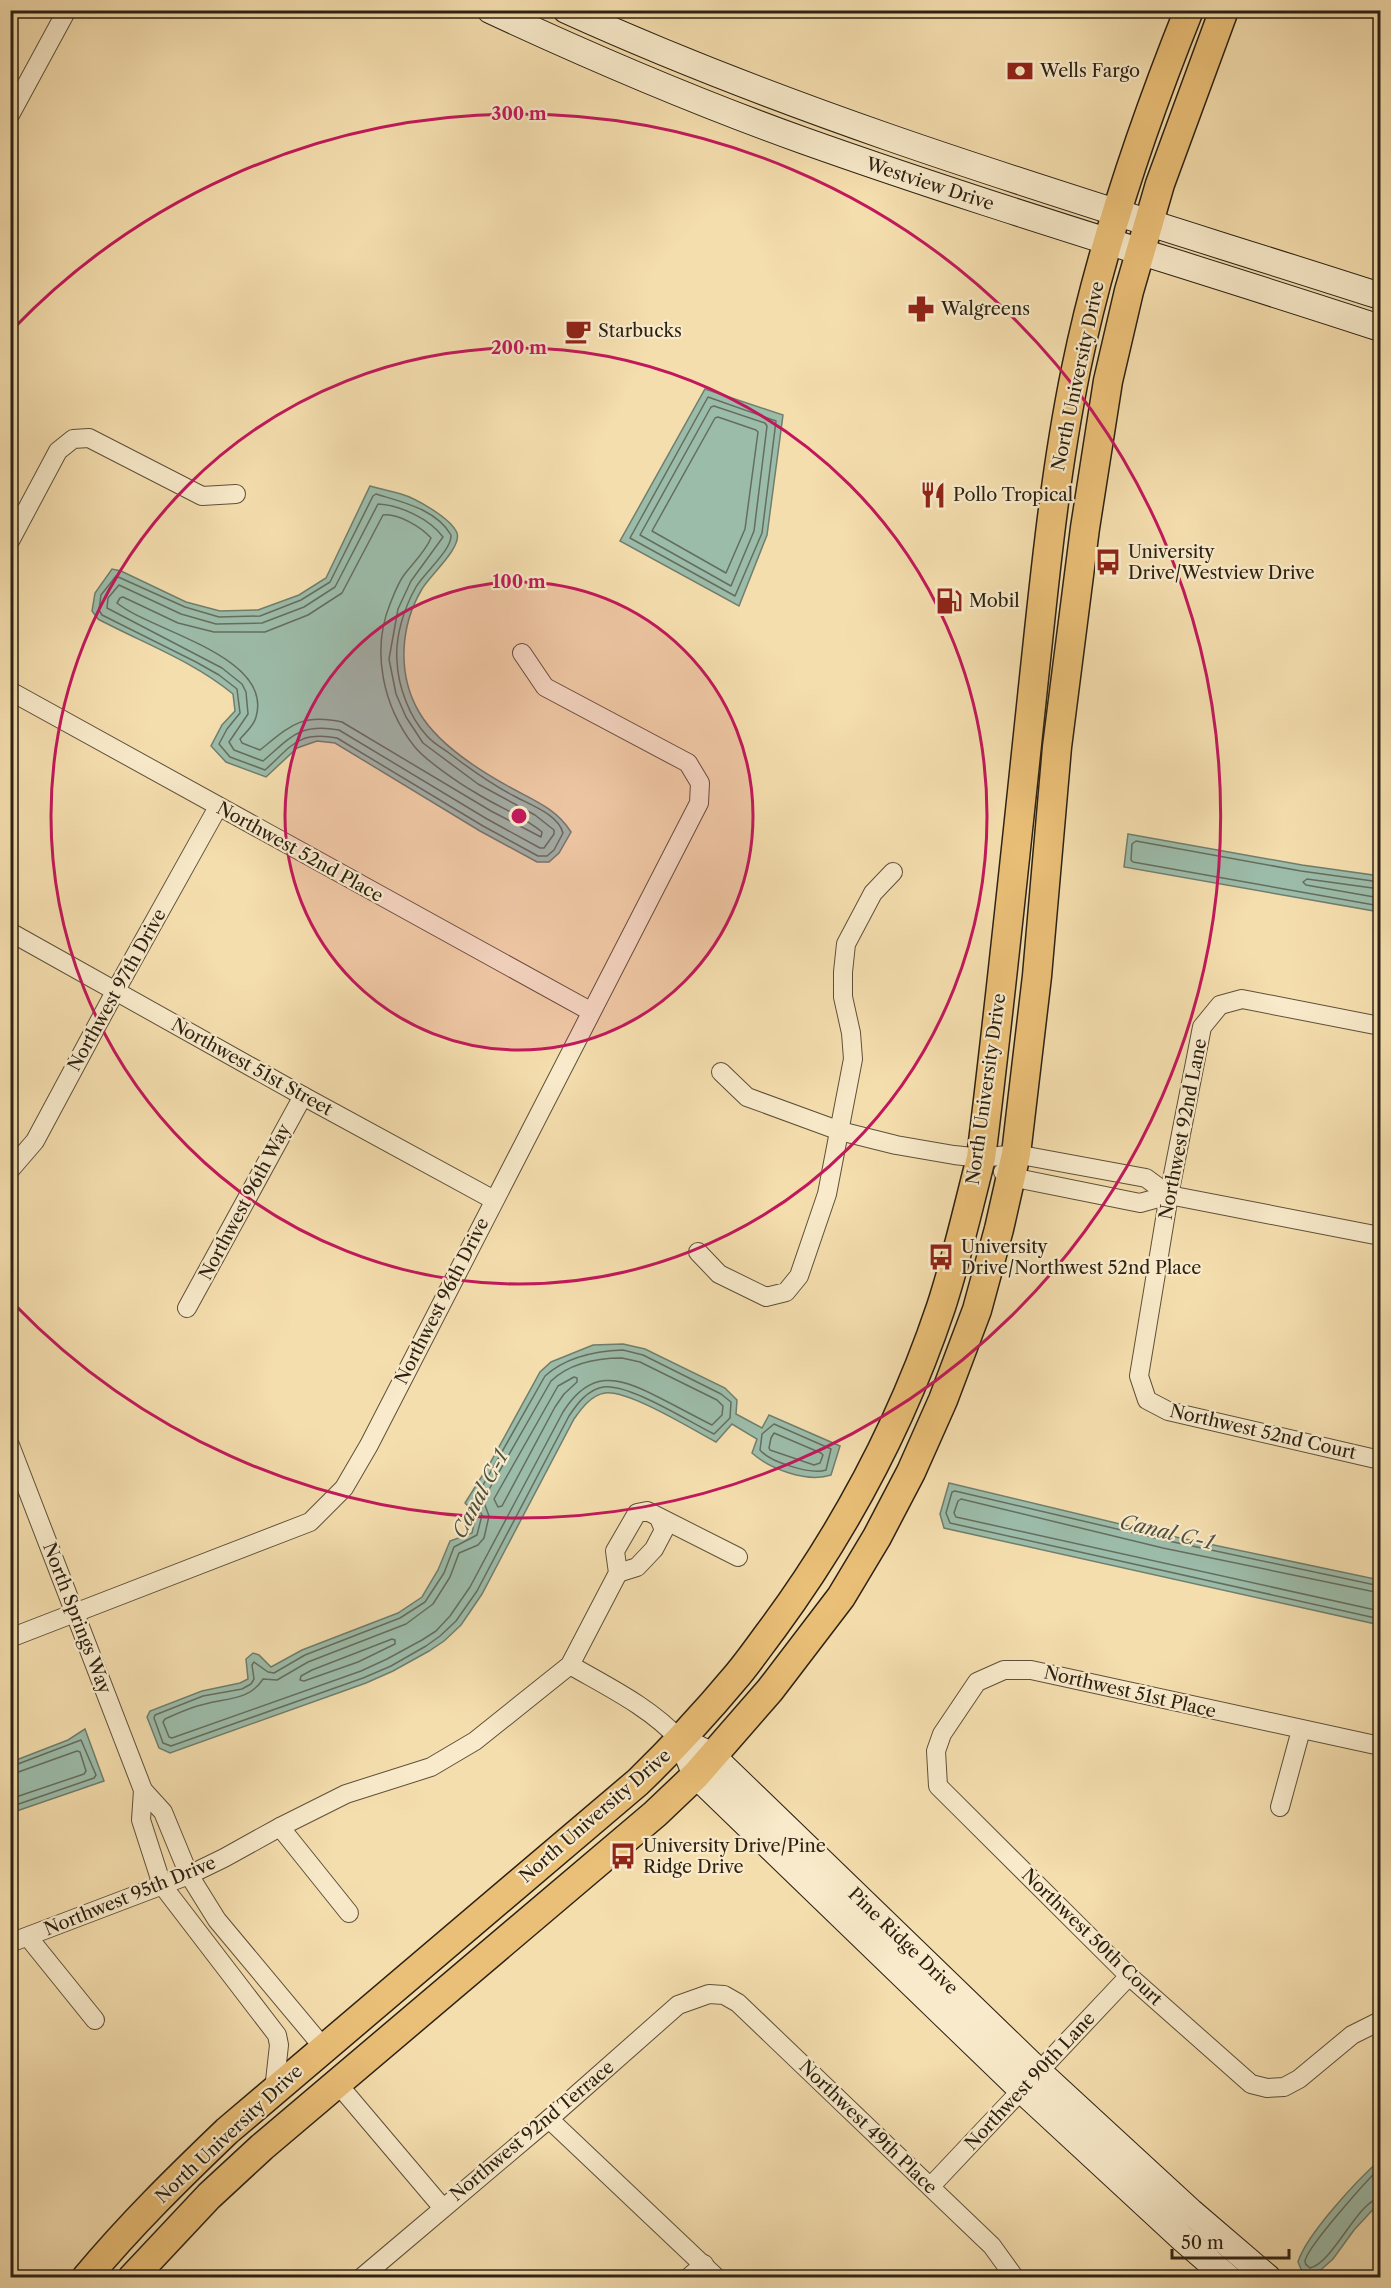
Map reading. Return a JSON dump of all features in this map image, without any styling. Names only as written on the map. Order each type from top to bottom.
[{"type":"main road","name":"North University Drive","points":[[86,2277],[185,2171],[274,2090],[638,1782],[681,1740],[736,1677],[803,1586],[848,1515],[878,1457],[911,1386],[940,1308],[958,1253],[981,1158],[1055,484],[1076,369],[1108,242],[1150,112],[1189,10]]},
{"type":"main road","name":"North University Drive","points":[[132,2277],[209,2196],[282,2129],[655,1814],[704,1765],[770,1690],[840,1596],[877,1537],[911,1472],[943,1400],[977,1310],[1014,1165],[1037,976],[1057,747],[1085,528],[1108,381],[1140,252],[1160,184],[1224,10]]},
{"type":"main road","points":[[1032,699],[1042,705],[1057,747]]},
{"type":"main road","points":[[337,2083],[336,2069],[344,2048],[385,2010],[393,1990]]},
{"type":"main road","points":[[282,2129],[284,2119],[314,2078],[323,2047]]},
{"type":"street","points":[[10,115],[18,82],[67,10]]},
{"type":"street","name":"Westview Drive","points":[[490,10],[585,54],[800,139],[1108,242],[1380,328]]},
{"type":"street","name":"Westview Drive","points":[[566,10],[724,78],[878,134],[1380,296]]},
{"type":"street","points":[[10,541],[57,451],[73,439],[89,438],[202,495],[236,494]]},
{"type":"street","name":"Northwest 96th Drive","points":[[10,1638],[310,1522],[344,1488],[369,1445],[590,1011],[699,803],[700,783],[688,763],[545,687],[522,652]]},
{"type":"street","name":"Northwest 52nd Place","points":[[10,691],[590,1011]]},
{"type":"street","name":"Northwest 97th Drive","points":[[10,1170],[35,1141],[218,807]]},
{"type":"street","points":[[699,1252],[719,1274],[766,1297],[786,1292],[799,1276],[812,1245],[827,1194],[853,1059],[851,1033],[843,997],[846,944],[873,893],[894,873]]},
{"type":"street","name":"Northwest 51st Street","points":[[10,932],[494,1200]]},
{"type":"street","name":"Northwest 92nd Lane","points":[[1147,1400],[1139,1376],[1169,1195],[1202,1027],[1220,1005],[1242,999],[1380,1026]]},
{"type":"street","points":[[722,1072],[747,1097],[840,1131],[896,1145],[1014,1165],[1097,1194],[1140,1203],[1169,1195]]},
{"type":"street","name":"Northwest 96th Way","points":[[188,1308],[303,1096]]},
{"type":"street","points":[[1014,1165],[1100,1170],[1146,1178],[1169,1195],[1380,1236]]},
{"type":"street","points":[[1097,1194],[1100,1170]]},
{"type":"street","name":"Northwest 52nd Court","points":[[1147,1400],[1168,1411],[1380,1460]]},
{"type":"street","name":"North Springs Way","points":[[10,1445],[143,1790],[163,1812],[189,1875],[217,1920],[323,2047]]},
{"type":"street","name":"Northwest 95th Drive","points":[[19,1940],[189,1875],[346,1794],[431,1767],[475,1741],[570,1665],[618,1573],[615,1551],[637,1513],[647,1511],[738,1557]]},
{"type":"street","points":[[618,1573],[638,1568],[654,1549],[664,1530],[659,1518]]},
{"type":"street","points":[[570,1665],[648,1711],[681,1740]]},
{"type":"street","name":"Northwest 51st Place","points":[[935,1769],[936,1751],[942,1734],[977,1682],[1004,1670],[1031,1670],[1380,1746]]},
{"type":"street","points":[[1280,1807],[1301,1730]]},
{"type":"street","name":"Pine Ridge Drive","points":[[681,1740],[704,1765],[1031,2081],[1183,2239],[1228,2277]]},
{"type":"street","name":"Northwest 50th Court","points":[[935,1769],[938,1786],[1129,1976],[1251,2084],[1268,2088],[1284,2087],[1299,2079],[1352,2035],[1380,2021]]},
{"type":"street","name":"North Springs Way","points":[[143,1790],[141,1820],[162,1885],[278,2035],[274,2090]]},
{"type":"street","points":[[280,1827],[349,1913]]},
{"type":"street","points":[[19,1940],[95,2020]]},
{"type":"street","name":"Northwest 90th Lane","points":[[931,2186],[1129,1976]]},
{"type":"street","name":"Northwest 92nd Terrace","points":[[361,2277],[549,2119],[678,2005],[709,1994]]},
{"type":"street","name":"Northwest 49th Place","points":[[709,1994],[724,1995],[738,2002],[992,2246],[1015,2277]]},
{"type":"street","name":"Pine Ridge Drive","points":[[1031,2081],[1268,2277]]},
{"type":"street","points":[[337,2083],[442,2207]]},
{"type":"street","points":[[549,2119],[717,2277]]},
{"type":"street","points":[[688,2277],[704,2264]]},
{"type":"water","points":[[705,389],[783,415],[767,535],[739,606],[620,541]]},
{"type":"water","points":[[370,486],[401,494],[423,504],[448,521],[457,533],[455,546],[422,589],[409,618],[404,650],[407,682],[419,712],[449,747],[490,776],[547,808],[566,825],[571,832],[559,853],[549,862],[537,862],[480,831],[335,743],[317,741],[297,748],[266,777],[226,762],[211,746],[222,725],[235,711],[233,694],[185,662],[98,619],[92,611],[95,593],[112,569],[121,571],[186,602],[220,611],[258,610],[299,595],[326,578]]},
{"type":"water","points":[[1128,834],[1302,865],[1380,876],[1380,912],[1124,867]]},
{"type":"water","name":"Canal C-1","points":[[623,1344],[645,1349],[725,1388],[737,1400],[736,1414],[762,1428],[769,1415],[840,1446],[831,1475],[800,1476],[769,1464],[752,1453],[757,1439],[732,1424],[716,1442],[645,1404],[616,1394],[605,1393],[595,1396],[574,1419],[482,1594],[461,1625],[444,1641],[393,1671],[366,1683],[170,1753],[159,1748],[147,1717],[150,1711],[202,1691],[240,1683],[248,1679],[246,1659],[253,1653],[259,1655],[271,1667],[302,1650],[398,1613],[422,1597],[438,1570],[450,1541],[472,1533],[476,1515],[465,1503],[489,1465],[540,1372],[551,1362],[593,1345]]},
{"type":"water","points":[[949,1483],[1166,1535],[1380,1580],[1380,1625],[944,1528],[940,1514]]},
{"type":"water","points":[[85,1729],[104,1781],[11,1813],[11,1762],[68,1740]]},
{"type":"water","points":[[1380,2160],[1380,2202],[1354,2230],[1333,2259],[1316,2274],[1308,2275],[1301,2269],[1298,2262],[1311,2237],[1346,2194]]},
{"type":"place","name":"Wells Fargo","points":[[1020,71]]},
{"type":"place","name":"Walgreens","points":[[921,309]]},
{"type":"place","name":"Starbucks","points":[[578,331]]},
{"type":"place","name":"Pollo Tropical","points":[[933,495]]},
{"type":"place","name":"University Drive/Westview Drive","points":[[1108,562]]},
{"type":"place","name":"Mobil","points":[[949,601]]},
{"type":"place","name":"University Drive/Northwest 52nd Place","points":[[941,1257]]},
{"type":"place","name":"University Drive/Pine Ridge Drive","points":[[623,1856]]}]
